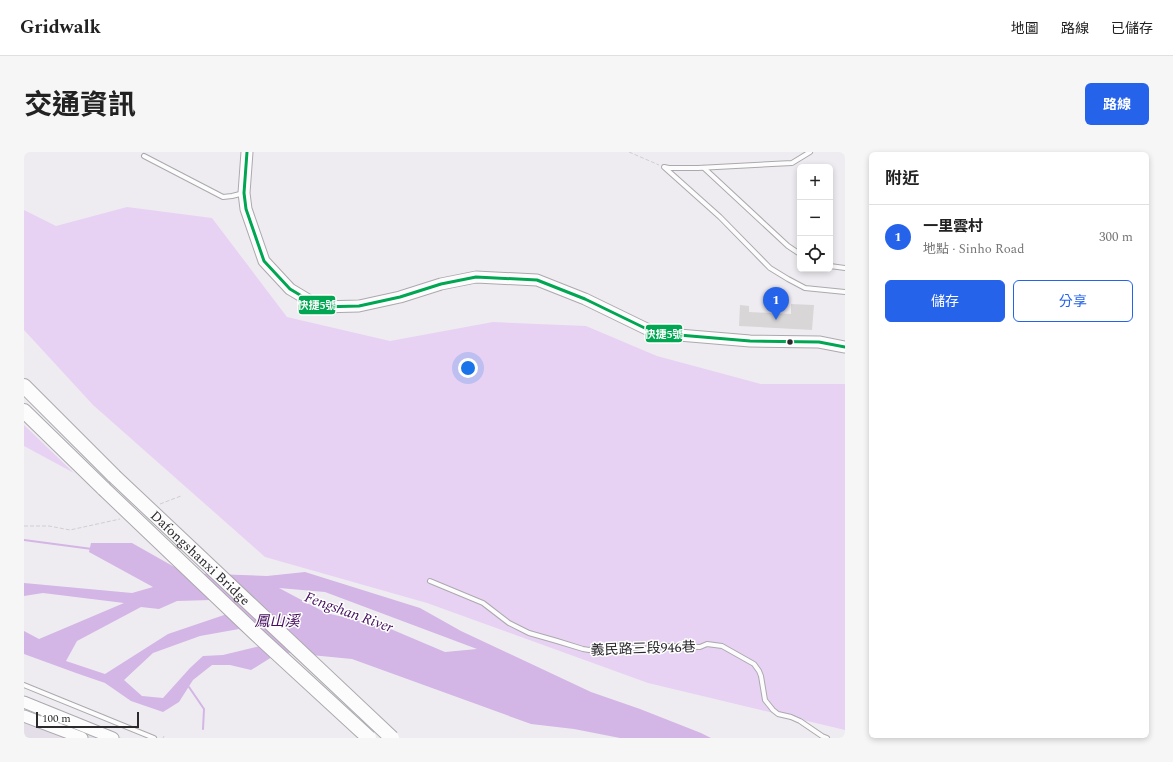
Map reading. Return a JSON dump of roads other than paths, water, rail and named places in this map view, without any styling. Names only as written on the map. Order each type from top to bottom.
[{"type":"highway","name":"Dafongshanxi Bridge","points":[[24,386],[114,476],[392,738]]},
{"type":"highway","name":"Dafongshanxi Bridge","points":[[24,411],[256,634],[369,738]]},
{"type":"main road","points":[[247,152],[244,193],[246,209],[264,261],[290,289],[320,307],[359,306],[400,297],[441,284],[476,278],[537,280],[585,299],[655,332],[750,341],[819,342],[845,347]]},
{"type":"main road","points":[[24,702],[114,738]]},
{"type":"main road","points":[[24,716],[60,733],[82,738]]},
{"type":"lane","points":[[810,152],[792,163],[704,168],[668,168],[664,166],[720,217],[770,268],[805,288],[845,292]]},
{"type":"lane","points":[[144,156],[223,196],[232,196],[244,193]]},
{"type":"lane","points":[[704,168],[788,246],[797,252]]},
{"type":"lane","points":[[833,266],[845,268]]},
{"type":"lane","name":"義民路三段946巷","points":[[430,581],[483,603],[509,623],[529,633],[583,649],[589,650],[614,646],[644,649],[661,646],[700,647],[707,644],[722,646],[754,664],[761,676],[765,700],[772,710],[778,714],[800,721],[827,738]]},
{"type":"lane","points":[[24,685],[154,738]]},
{"type":"water","name":"鳳山溪","points":[[91,543],[132,543],[185,573],[267,576],[305,572],[420,608],[461,631],[591,692],[640,709],[711,738],[620,738],[574,729],[531,724],[352,659],[280,652],[251,670],[230,665],[212,665],[193,680],[179,702],[163,712],[131,701],[105,683],[24,654],[24,631],[39,639],[124,603],[43,593],[24,596],[24,583],[132,593],[153,587],[89,552]],"holes":[[[279,588],[325,592],[477,649],[445,652],[386,627],[326,613]],[[211,600],[227,614],[168,634],[105,674],[66,661],[77,641],[141,607],[159,609],[177,601]],[[239,629],[260,646],[223,655],[203,656],[163,698],[142,696],[124,680],[153,653],[200,636]]]},
{"type":"waterway","points":[[24,540],[92,549]]},
{"type":"waterway","points":[[189,687],[204,709],[203,729]]},
{"type":"place","name":"一里雲村","points":[[776,320]]},
{"type":"water label","name":"Fengshan River","points":[[349,612]]}]
